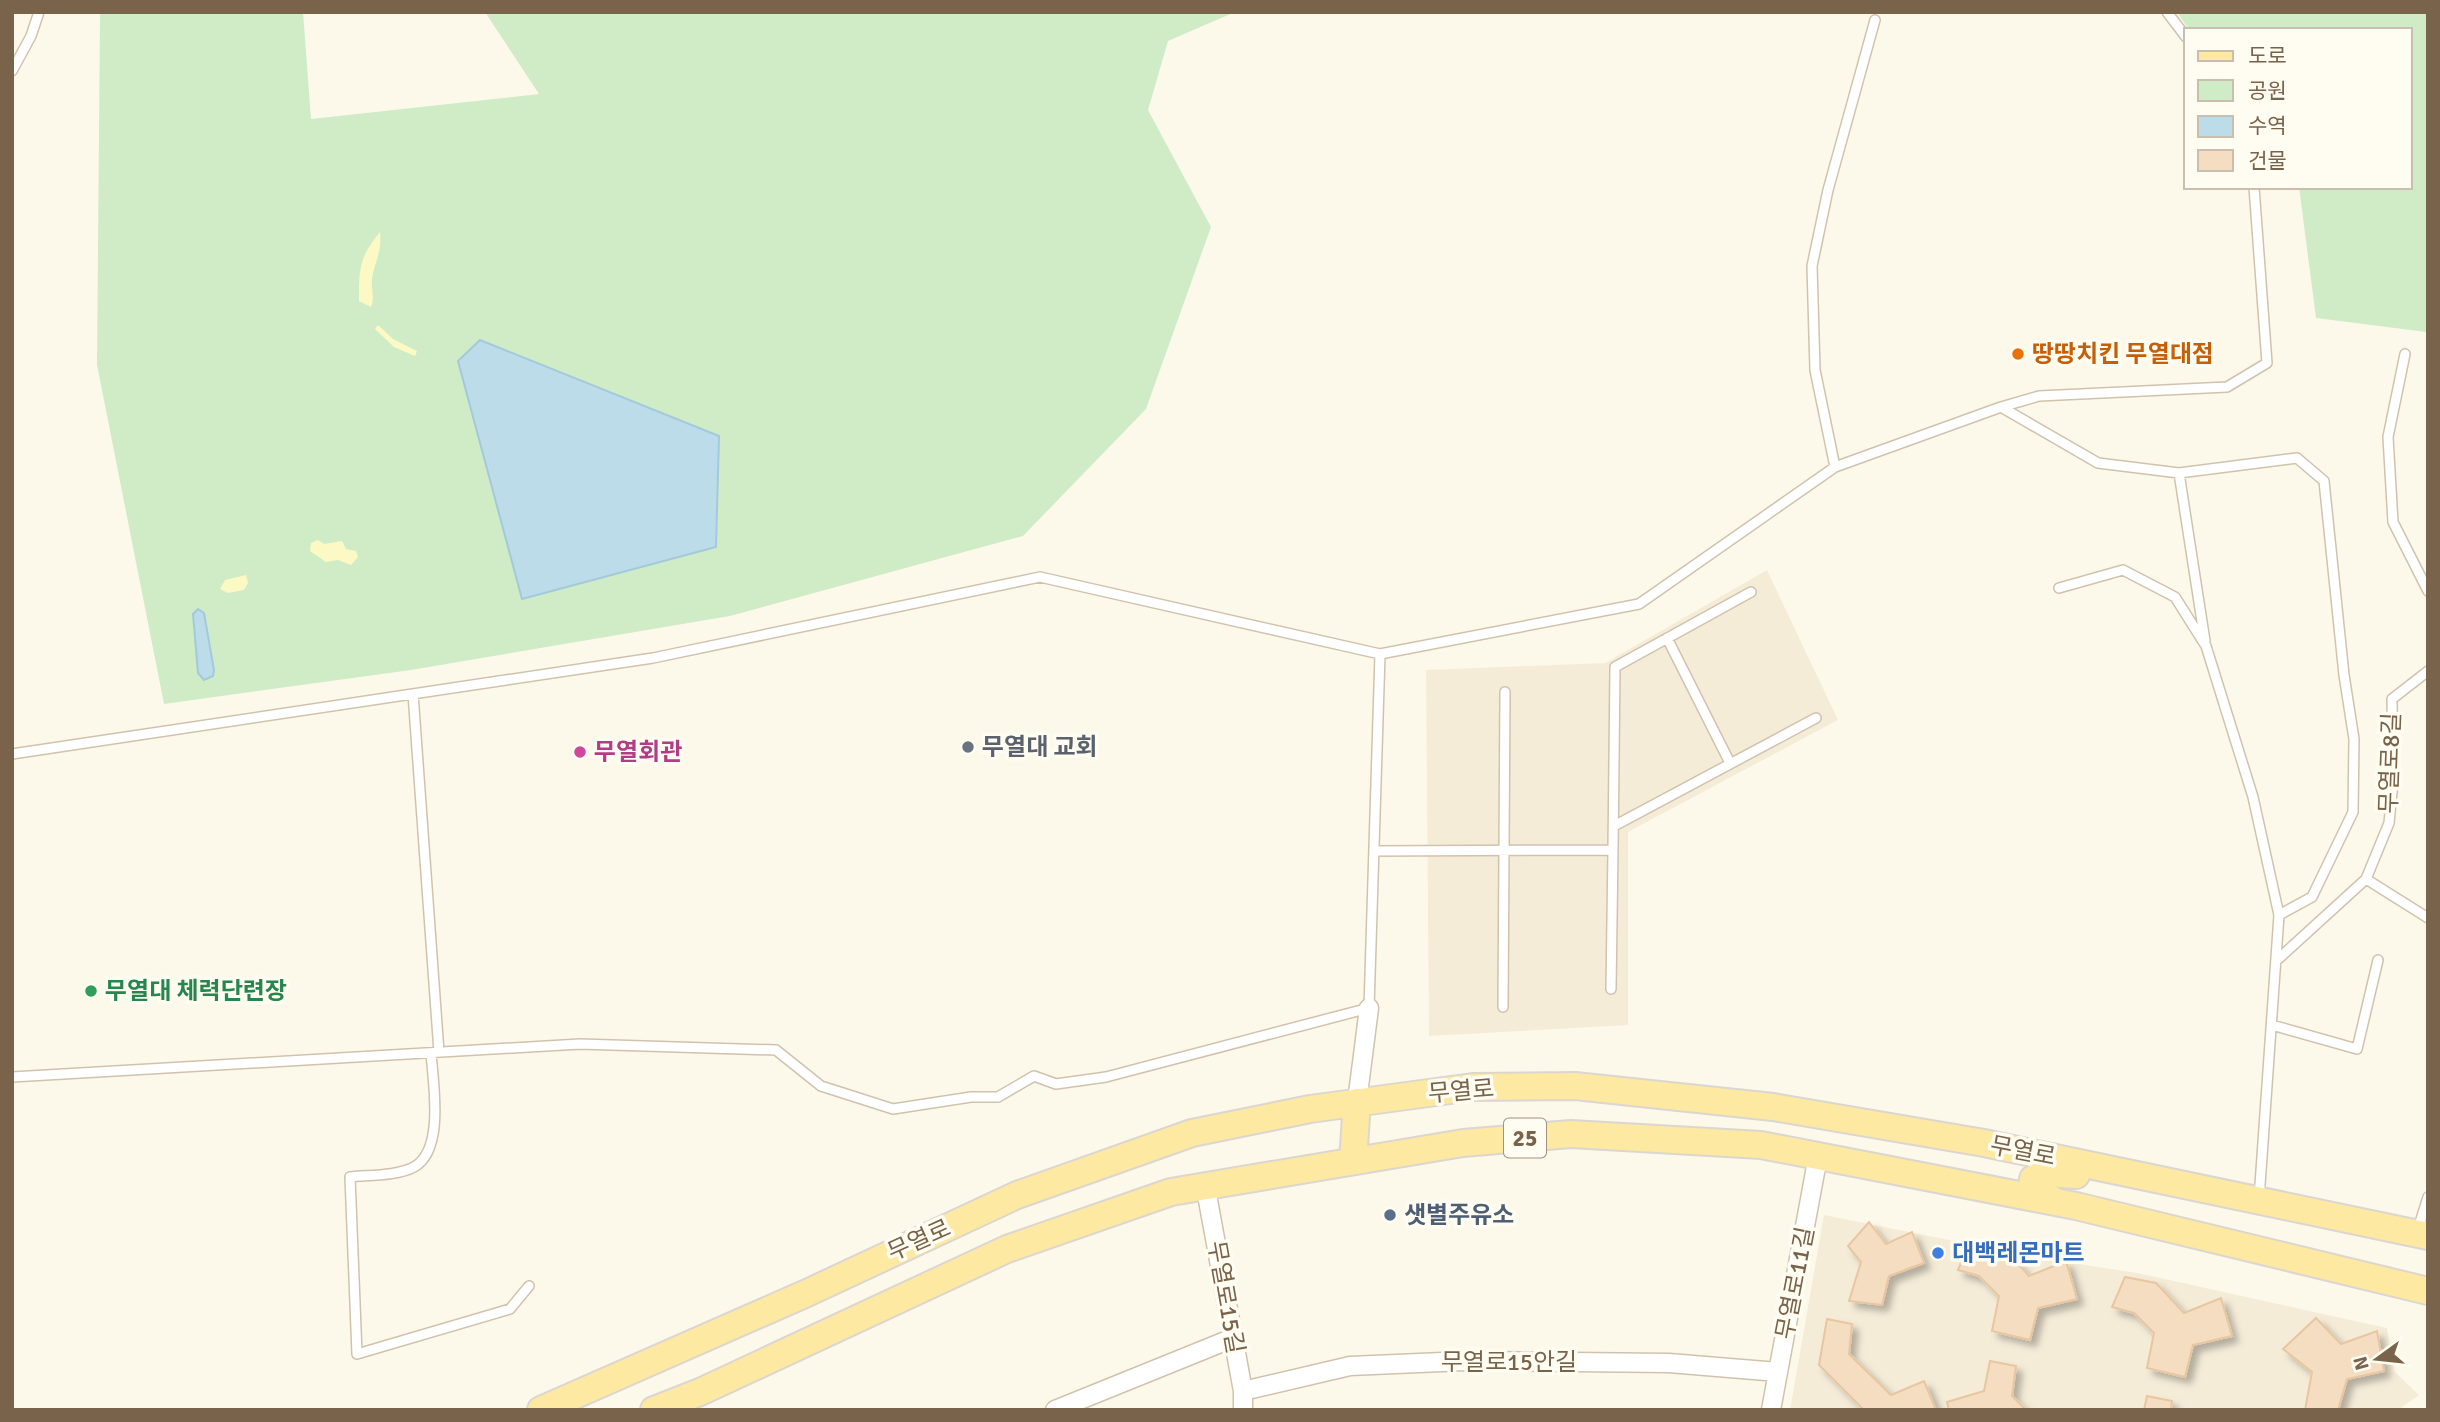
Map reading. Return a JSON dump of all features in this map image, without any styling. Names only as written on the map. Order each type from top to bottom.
[{"type":"main road","name":"무열로","points":[[541,1410],[807,1293],[1017,1195],[1192,1133],[1357,1102],[1473,1087],[1575,1086],[1773,1107],[1984,1143],[2422,1235]]},
{"type":"main road","points":[[1353,1161],[1357,1102]]},
{"type":"main road","name":"무열로","points":[[655,1410],[700,1392],[1007,1249],[1171,1192],[1205,1184],[1463,1143],[1571,1134],[1761,1145],[2057,1202],[2428,1291]]},
{"type":"main road","points":[[2057,1202],[2032,1187],[2033,1179],[2046,1173],[2090,1175],[2120,1171]]},
{"type":"street","points":[[1357,1102],[1369,1007]]},
{"type":"street","name":"무열로11길","points":[[1771,1410],[1818,1156]]},
{"type":"street","name":"무열로15길","points":[[1205,1184],[1242,1391],[1243,1410]]},
{"type":"street","points":[[1055,1410],[1233,1338]]},
{"type":"street","name":"무열로15안길","points":[[1242,1391],[1350,1366],[1465,1361],[1669,1363],[1778,1372]]},
{"type":"lane","points":[[12,71],[31,36],[39,12]]},
{"type":"lane","points":[[2167,12],[2184,34]]},
{"type":"lane","points":[[1835,467],[1815,370],[1812,266],[1828,190],[1875,20]]},
{"type":"lane","points":[[12,754],[653,658],[1040,577],[1380,654],[1639,604],[1835,467],[2001,407],[2039,396],[2227,387],[2267,363],[2254,189]]},
{"type":"lane","points":[[2405,354],[2388,437],[2393,522],[2428,591]]},
{"type":"lane","points":[[2001,407],[2098,464],[2179,473],[2297,458],[2324,481],[2344,675],[2354,739],[2353,812],[2312,897],[2279,915]]},
{"type":"lane","points":[[2179,473],[2206,646],[2253,797],[2279,915],[2259,1200]]},
{"type":"lane","points":[[2059,587],[2123,570],[2175,597],[2206,646]]},
{"type":"lane","points":[[1611,989],[1615,667],[1751,592]]},
{"type":"lane","points":[[1667,638],[1730,763]]},
{"type":"lane","points":[[12,1077],[580,1044],[776,1050],[821,1086],[893,1108],[971,1097],[998,1097],[1034,1076],[1056,1084],[1106,1077],[1369,1007],[1380,654]]},
{"type":"lane","name":"무열로8길","points":[[2366,879],[2389,823],[2393,782],[2392,699],[2428,671]]},
{"type":"lane","points":[[1503,1007],[1505,692]]},
{"type":"lane","points":[[413,694],[435,1053],[435,1119],[426,1155],[414,1167],[350,1177],[357,1354],[510,1309],[529,1286]]},
{"type":"lane","points":[[1614,826],[1815,718]]},
{"type":"lane","points":[[1374,850],[1613,850]]},
{"type":"lane","points":[[2276,961],[2366,879],[2428,918]]},
{"type":"lane","points":[[2272,1025],[2357,1049],[2378,960]]},
{"type":"lane","points":[[2422,1235],[2428,1197]]},
{"type":"shaded area","points":[[1767,570],[1838,720],[1628,832],[1628,1025],[1429,1036],[1426,670],[1605,663]]},
{"type":"shaded area","points":[[1824,1215],[2039,1258],[2138,1273],[2387,1328],[2394,1371],[2419,1395],[2398,1410],[1790,1410]]},
{"type":"green space","points":[[100,12],[303,12],[311,119],[539,94],[485,12],[1235,12],[1168,41],[1148,110],[1211,227],[1146,409],[1023,536],[730,616],[411,670],[164,704],[97,365]]},
{"type":"green space","points":[[2177,12],[2428,12],[2426,332],[2316,318],[2299,189],[2412,189],[2412,28],[2188,28]]},
{"type":"sand","points":[[380,232],[379,251],[372,279],[371,307],[359,301],[360,272],[368,249]]},
{"type":"sand","points":[[378,325],[393,339],[417,351],[415,356],[394,347],[375,329]]},
{"type":"sand","points":[[318,540],[324,544],[342,541],[346,549],[356,551],[358,557],[351,565],[338,560],[326,562],[310,551],[311,543]]},
{"type":"sand","points":[[246,575],[248,583],[244,590],[228,593],[220,589],[225,580]]},
{"type":"water","points":[[480,340],[719,436],[716,547],[522,599],[458,361]]},
{"type":"water","points":[[198,609],[204,613],[214,670],[213,676],[204,680],[198,673],[193,614]]},
{"type":"building","points":[[1869,1222],[1886,1244],[1912,1232],[1924,1263],[1889,1276],[1882,1305],[1849,1301],[1861,1262],[1848,1246]]},
{"type":"building","points":[[1970,1240],[2002,1246],[2029,1276],[2066,1261],[2077,1299],[2038,1308],[2030,1340],[1992,1331],[1999,1296],[1979,1276],[1958,1270]]},
{"type":"building","points":[[2125,1277],[2156,1283],[2184,1313],[2221,1298],[2232,1336],[2193,1345],[2185,1377],[2147,1368],[2154,1333],[2134,1313],[2112,1307]]},
{"type":"building","points":[[2316,1318],[2341,1344],[2377,1331],[2384,1371],[2347,1379],[2338,1410],[2305,1410],[2312,1372],[2283,1349]]},
{"type":"building","points":[[1827,1319],[1852,1324],[1849,1354],[1891,1395],[1924,1381],[1936,1410],[1864,1410],[1819,1365]]},
{"type":"building","points":[[1990,1361],[2016,1366],[2012,1396],[2026,1410],[1949,1410],[1947,1402],[1984,1391]]},
{"type":"building","points":[[2147,1396],[2172,1401],[2171,1410],[2144,1410]]},
{"type":"place","name":"땅땅치킨 무열대점","points":[[2018,354]]},
{"type":"place","name":"무열대 교회","points":[[968,747]]},
{"type":"place","name":"무열회관","points":[[580,752]]},
{"type":"place","name":"무열대 체력단련장","points":[[91,991]]},
{"type":"place","name":"샛별주유소","points":[[1390,1215]]},
{"type":"place","name":"대백레몬마트","points":[[1938,1253]]}]
